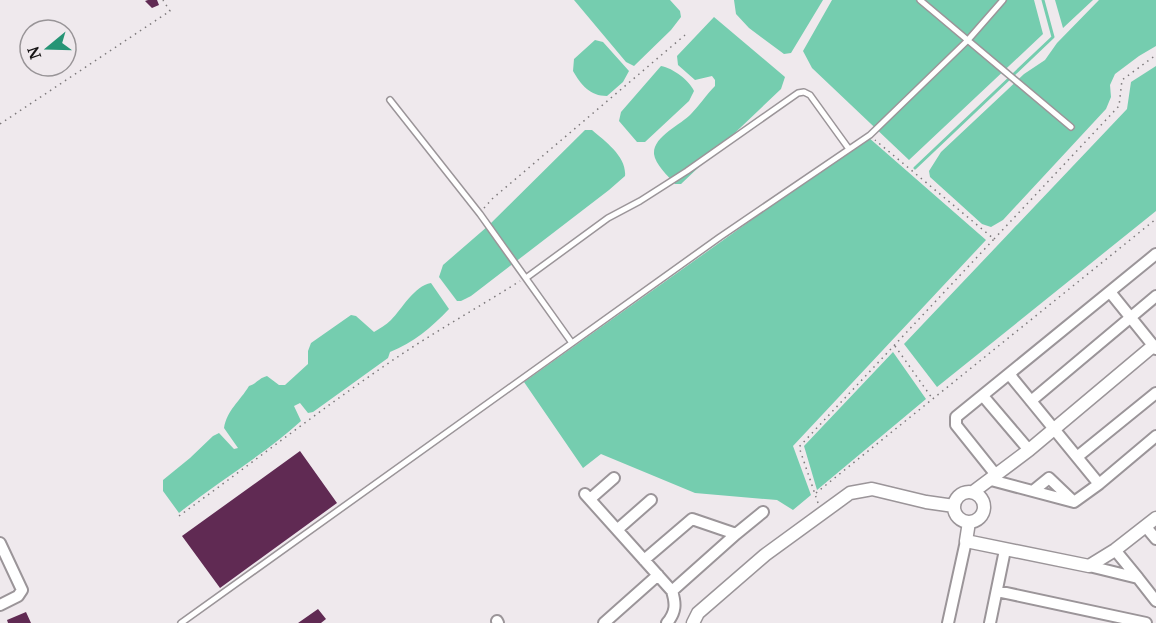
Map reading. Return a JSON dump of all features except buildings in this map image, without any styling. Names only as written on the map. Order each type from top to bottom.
[{"type":"street","points":[[1074,502],[994,477],[955,421],[1008,374],[1156,254]]},
{"type":"street","points":[[973,492],[981,497],[984,512],[978,519],[969,522],[959,519],[954,506],[958,496],[962,493],[973,492],[994,477],[1155,346],[1110,292]]},
{"type":"street","points":[[1031,401],[1156,296]]},
{"type":"street","points":[[1008,374],[1099,484]]},
{"type":"street","points":[[1077,457],[1156,393]]},
{"type":"street","points":[[983,396],[1029,450]]},
{"type":"street","points":[[1074,502],[1156,436]]},
{"type":"street","points":[[614,478],[588,496],[672,591],[675,604],[674,615],[667,623]]},
{"type":"street","points":[[1033,491],[1048,478],[1074,502]]},
{"type":"street","points":[[693,623],[698,613],[753,564],[850,494],[872,489],[954,506]]},
{"type":"street","points":[[618,529],[651,500]]},
{"type":"street","points":[[672,591],[763,512]]},
{"type":"street","points":[[1089,566],[1156,518]]},
{"type":"street","points":[[644,560],[692,519],[736,534]]},
{"type":"street","points":[[948,623],[969,522]]},
{"type":"street","points":[[1146,527],[1156,539]]},
{"type":"street","points":[[966,541],[1138,578]]},
{"type":"street","points":[[0,543],[22,591],[18,596],[0,605]]},
{"type":"street","points":[[990,623],[1005,550]]},
{"type":"street","points":[[1114,550],[1156,601]]},
{"type":"street","points":[[604,623],[658,575]]},
{"type":"street","points":[[997,591],[1146,623]]},
{"type":"lane","points":[[920,0],[1071,127]]},
{"type":"lane","points":[[181,623],[720,237],[870,135],[968,40],[1003,0]]},
{"type":"lane","points":[[526,278],[608,218],[687,171],[798,93],[804,92],[810,95],[849,149]]},
{"type":"lane","points":[[390,100],[480,214],[572,343]]},
{"type":"path","points":[[0,124],[170,11],[163,0]]},
{"type":"path","points":[[480,214],[492,199],[685,34]]},
{"type":"path","points":[[822,513],[799,447],[1119,106],[1122,80],[1156,55]]},
{"type":"path","points":[[870,135],[994,239]]},
{"type":"path","points":[[814,495],[1156,219]]},
{"type":"path","points":[[179,516],[397,357],[526,278]]},
{"type":"path","points":[[894,345],[932,398]]},
{"type":"shaded area","points":[[574,0],[670,0],[680,11],[681,17],[634,66],[626,62]]},
{"type":"shaded area","points":[[734,0],[823,0],[791,53],[784,54],[749,28],[736,14]]},
{"type":"shaded area","points":[[832,0],[1034,0],[1043,34],[909,160],[812,68],[803,51]]},
{"type":"shaded area","points":[[1055,0],[1093,0],[1063,28]]},
{"type":"shaded area","points":[[1099,0],[1156,0],[1156,46],[1115,74],[1110,85],[1111,97],[1106,109],[1003,220],[991,227],[982,224],[930,177],[929,171],[941,152],[1024,74],[1045,60],[1057,43]]},
{"type":"shaded area","points":[[714,17],[785,77],[781,89],[681,184],[675,184],[657,162],[654,154],[655,148],[663,136],[691,114],[715,86],[712,76],[695,80],[678,65],[677,56]]},
{"type":"shaded area","points":[[595,40],[603,42],[629,71],[623,82],[607,96],[591,92],[579,81],[573,71],[574,59]]},
{"type":"shaded area","points":[[661,66],[671,69],[689,83],[694,91],[689,101],[645,142],[637,142],[619,121],[621,112]]},
{"type":"shaded area","points":[[1156,66],[1156,211],[937,387],[904,344],[1127,109],[1131,82]]},
{"type":"shaded area","points":[[585,130],[592,130],[614,150],[623,162],[625,176],[471,296],[457,301],[439,277],[443,265],[488,226]]},
{"type":"shaded area","points":[[868,137],[986,240],[793,446],[811,495],[793,510],[777,500],[695,493],[601,454],[583,468],[524,382]]},
{"type":"shaded area","points":[[431,283],[449,309],[436,322],[422,334],[390,352],[388,358],[313,412],[308,413],[300,403],[294,406],[301,421],[179,513],[163,491],[163,480],[219,433],[234,449],[238,448],[224,428],[231,411],[249,386],[267,376],[279,385],[285,385],[308,364],[308,351],[311,343],[351,315],[356,316],[374,332],[391,320],[419,288]]},
{"type":"shaded area","points":[[893,352],[926,399],[817,490],[804,446]]},
{"type":"waterway","points":[[915,168],[1053,37],[1043,0]]}]
